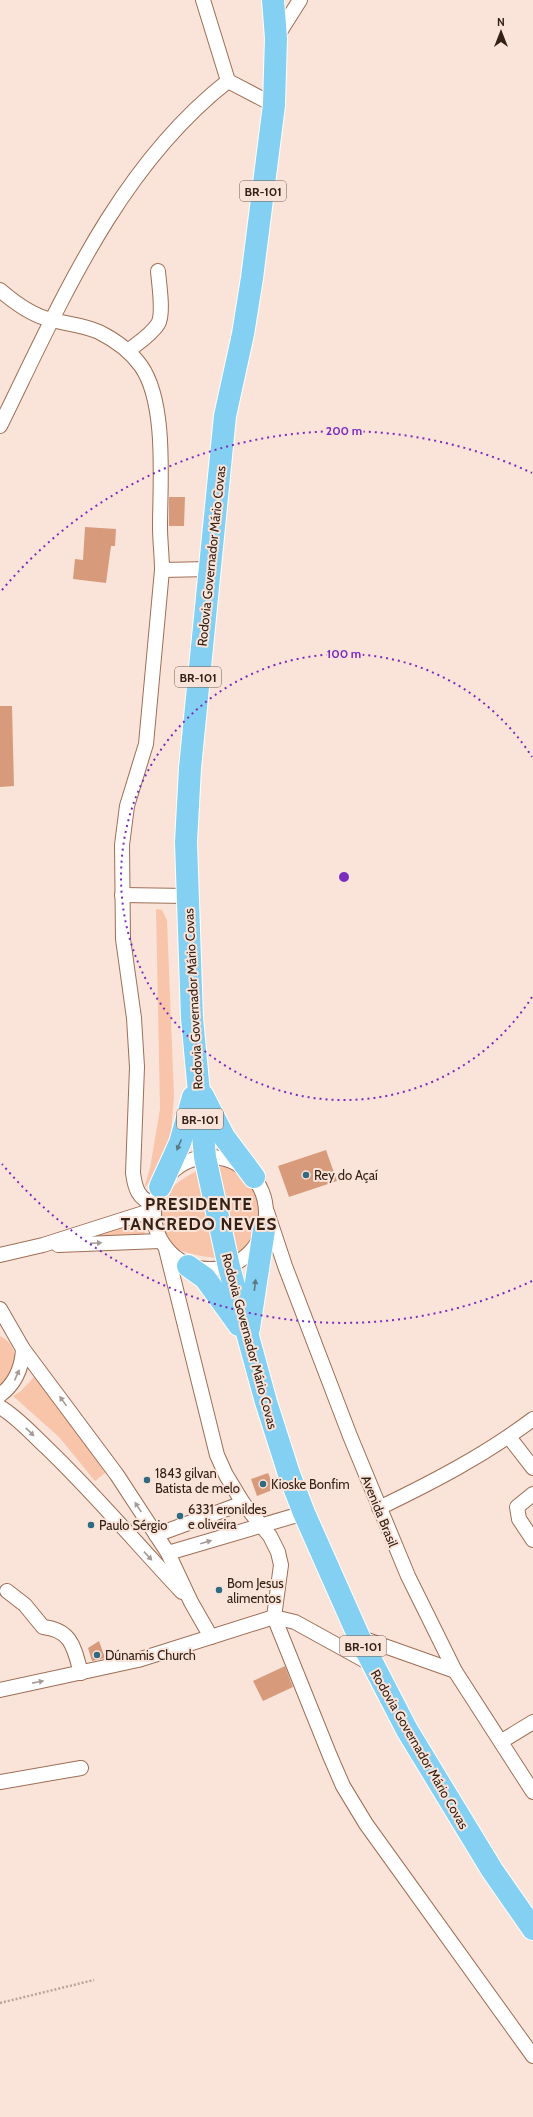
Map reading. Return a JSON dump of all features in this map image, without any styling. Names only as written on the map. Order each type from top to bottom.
[{"type":"highway","name":"Rodovia Governador Mário Covas","points":[[273,0],[276,38],[274,104],[248,306],[225,416],[190,768],[186,842],[188,896],[196,1080],[205,1157],[229,1267],[248,1338],[266,1402],[289,1474],[304,1513],[358,1637],[407,1730],[453,1809],[492,1870],[533,1929]]},
{"type":"highway","points":[[156,1200],[180,1143],[196,1080]]},
{"type":"highway","points":[[196,1080],[210,1112],[224,1137],[254,1177]]},
{"type":"highway","points":[[248,1338],[266,1221]]},
{"type":"highway","points":[[188,1266],[205,1278],[248,1338]]},
{"type":"street","points":[[203,0],[228,81],[274,104]]},
{"type":"street","points":[[276,38],[300,0]]},
{"type":"street","points":[[0,426],[51,320],[105,222],[137,176],[185,119],[205,99],[228,81]]},
{"type":"street","points":[[128,351],[150,333],[159,323],[161,316],[158,271]]},
{"type":"street","points":[[0,290],[26,309],[51,320],[80,325],[99,332],[128,351],[142,367],[150,384],[156,405],[160,450],[162,570],[146,744],[127,806],[124,823],[122,895],[126,965],[134,1018],[137,1067],[134,1152],[135,1186],[140,1196],[146,1202],[156,1200]]},
{"type":"street","points":[[162,570],[210,569]]},
{"type":"street","points":[[122,895],[188,896]]},
{"type":"street","points":[[254,1177],[240,1165],[223,1158],[205,1157],[186,1162],[171,1172],[156,1200],[154,1226],[163,1245],[211,1434],[226,1475],[243,1503],[275,1545],[281,1566],[274,1617],[343,1786],[366,1824],[533,2056]]},
{"type":"street","name":"Avenida Brasil","points":[[254,1177],[263,1193],[266,1221],[379,1508],[408,1576],[455,1672],[502,1742],[533,1792]]},
{"type":"street","points":[[0,1255],[43,1245],[156,1200]]},
{"type":"street","points":[[43,1245],[163,1245],[176,1259],[188,1266],[207,1270],[229,1267],[244,1258],[256,1246],[266,1221]]},
{"type":"street","points":[[0,1309],[6,1329],[23,1349],[117,1475],[168,1553],[191,1602],[211,1637]]},
{"type":"street","points":[[0,1395],[15,1381],[23,1360],[23,1349]]},
{"type":"street","points":[[0,1407],[11,1414],[102,1503],[191,1602]]},
{"type":"street","points":[[379,1508],[438,1480],[509,1437],[533,1419]]},
{"type":"street","points":[[509,1437],[533,1468]]},
{"type":"street","points":[[533,1494],[518,1507],[517,1513],[533,1540]]},
{"type":"street","points":[[156,1535],[243,1503]]},
{"type":"street","points":[[168,1553],[261,1527],[304,1513]]},
{"type":"street","points":[[7,1591],[25,1605],[43,1627],[56,1628],[72,1642],[81,1673]]},
{"type":"street","points":[[1,1689],[138,1660],[274,1617],[295,1622],[373,1665]]},
{"type":"street","points":[[358,1637],[455,1672]]},
{"type":"street","points":[[502,1742],[533,1722]]},
{"type":"street","points":[[0,1782],[81,1768]]},
{"type":"path","points":[[0,2003],[94,1980]]},
{"type":"shaded area","points":[[156,909],[162,910],[167,920],[174,1096],[171,1134],[159,1173],[144,1188],[150,1168],[160,1109]]},
{"type":"shaded area","points":[[214,1167],[225,1167],[238,1171],[248,1179],[255,1188],[260,1200],[262,1212],[261,1224],[257,1235],[250,1245],[234,1254]]},
{"type":"shaded area","points":[[198,1170],[216,1258],[193,1254],[177,1249],[167,1242],[161,1228],[159,1215],[163,1198],[174,1185]]},
{"type":"shaded area","points":[[138,1222],[143,1223],[145,1235],[74,1239]]},
{"type":"shaded area","points":[[0,1336],[7,1340],[11,1346],[14,1353],[15,1368],[7,1381],[0,1386]]},
{"type":"shaded area","points":[[34,1377],[66,1416],[105,1473],[95,1481],[59,1437],[13,1396],[21,1391]]},
{"type":"building","points":[[169,497],[185,497],[184,526],[169,526]]},
{"type":"building","points":[[85,527],[116,529],[115,546],[111,546],[106,583],[73,579],[75,559],[83,560]]},
{"type":"building","points":[[0,706],[12,706],[14,786],[0,787]]},
{"type":"building","points":[[326,1150],[337,1181],[289,1197],[278,1166]]},
{"type":"building","name":"Kioske Bonfim","points":[[268,1473],[275,1489],[257,1496],[251,1479]]},
{"type":"building","name":"Dúnamis Church","points":[[99,1641],[105,1658],[92,1661],[88,1648]]},
{"type":"building","points":[[285,1666],[293,1687],[263,1701],[253,1681]]},
{"type":"place","name":"Rey do Açaí","points":[[306,1175]]},
{"type":"place","name":"1843 gilvan Batista de melo","points":[[147,1480]]},
{"type":"place","name":"Kioske Bonfim","points":[[263,1484]]},
{"type":"place","name":"6331 eronildes e oliveira","points":[[180,1516]]},
{"type":"place","name":"Paulo Sérgio","points":[[91,1525]]},
{"type":"place","name":"Bom Jesus alimentos","points":[[219,1590]]},
{"type":"place","name":"Dúnamis Church","points":[[97,1655]]},
{"type":"district","name":"PRESIDENTE TANCREDO NEVES","points":[[199,1214]]}]
